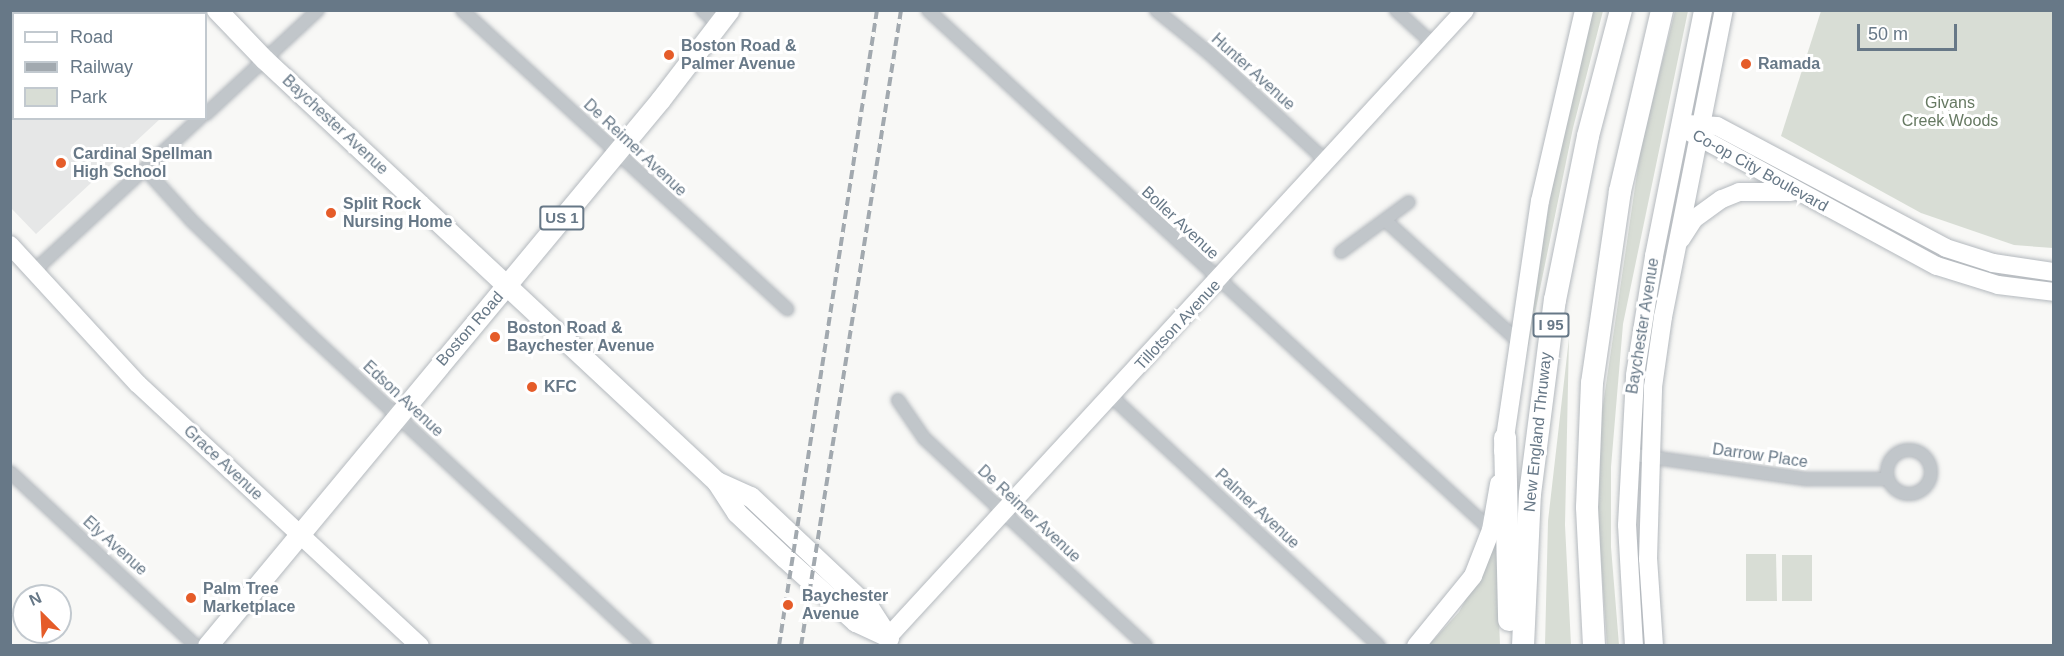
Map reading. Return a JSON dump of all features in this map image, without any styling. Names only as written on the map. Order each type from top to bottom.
[{"type":"highway","name":"New England Thruway","points":[[1523,645],[1530,494],[1550,329],[1572,207],[1621,10]]},
{"type":"highway","points":[[1594,645],[1587,507],[1592,383],[1620,191],[1662,10]]},
{"type":"highway","points":[[1505,438],[1510,645]]},
{"type":"main road","name":"Baychester Avenue","points":[[218,10],[265,60],[509,285],[717,482],[737,513],[785,558],[856,622],[892,641]]},
{"type":"main road","name":"Tillotson Avenue","points":[[892,641],[1004,513],[1465,10]]},
{"type":"main road","name":"New England Thruway","points":[[1416,645],[1473,576],[1491,530],[1517,340],[1540,201],[1584,10]]},
{"type":"main road","name":"Baychester Avenue","points":[[1634,645],[1628,561],[1628,454],[1641,327],[1703,10]]},
{"type":"main road","name":"Baychester Avenue","points":[[1654,645],[1649,567],[1649,457],[1656,364],[1676,248],[1724,10]]},
{"type":"main road","name":"Boston Road","points":[[208,645],[509,285],[725,18]]},
{"type":"main road","name":"Co-op City Boulevard","points":[[1680,124],[1699,131],[1798,192],[1937,266],[1982,281],[2054,292]]},
{"type":"main road","name":"Co-op City Boulevard","points":[[1699,131],[1717,126],[1946,248],[1993,263],[2054,272]]},
{"type":"main road","points":[[1676,248],[1694,219],[1722,199],[1739,192],[1798,192]]},
{"type":"main road","name":"Grace Avenue","points":[[10,245],[138,384],[420,645]]},
{"type":"main road","points":[[1937,266],[1946,248]]},
{"type":"street","points":[[207,113],[318,10]]},
{"type":"street","name":"De Reimer Avenue","points":[[462,10],[787,309]]},
{"type":"street","points":[[702,10],[725,18]]},
{"type":"street","name":"Boller Avenue","points":[[928,10],[1218,282],[1491,530]]},
{"type":"street","name":"Hunter Avenue","points":[[1156,10],[1210,54],[1326,161]]},
{"type":"street","points":[[1396,10],[1434,45]]},
{"type":"street","points":[[34,271],[198,120]]},
{"type":"street","name":"Edson Avenue","points":[[145,169],[217,245],[398,417],[645,645]]},
{"type":"street","points":[[1341,252],[1409,202]]},
{"type":"street","points":[[1385,220],[1517,340]]},
{"type":"street","name":"Palmer Avenue","points":[[1112,397],[1379,645]]},
{"type":"street","name":"De Reimer Avenue","points":[[898,400],[924,438],[1146,645]]},
{"type":"street","name":"Darrow Place","points":[[1628,454],[1807,479],[1887,479]]},
{"type":"street","name":"Ely Avenue","points":[[10,472],[196,645]]},
{"type":"shaded area","name":"Cardinal Spellman High School","points":[[11,10],[120,12],[12,12],[12,120],[159,120],[36,234],[11,208]]},
{"type":"green space","points":[[1592,11],[1603,11],[1573,128],[1521,381],[1528,320],[1563,129]]},
{"type":"green space","points":[[1675,11],[1688,11],[1623,324],[1611,467],[1611,547],[1619,645],[1607,646],[1598,516],[1602,412],[1641,146]]},
{"type":"green space","name":"Givans Creek Woods","points":[[1821,11],[2053,11],[2053,248],[2014,245],[1921,213],[1781,136]]},
{"type":"green space","points":[[1569,338],[1565,525],[1571,645],[1545,645],[1548,521]]},
{"type":"green space","points":[[1496,544],[1500,645],[1428,646],[1459,612]]},
{"type":"green space","points":[[1746,554],[1776,554],[1777,601],[1746,601]]},
{"type":"green space","points":[[1782,555],[1812,555],[1812,601],[1782,601]]},
{"type":"railway","points":[[779,646],[877,10]]},
{"type":"railway","points":[[801,646],[901,10]]},
{"type":"place","name":"Boston Road & Palmer Avenue","points":[[669,55]]},
{"type":"place","name":"Ramada","points":[[1746,64]]},
{"type":"place","name":"Cardinal Spellman High School","points":[[61,163]]},
{"type":"place","name":"Split Rock Nursing Home","points":[[331,213]]},
{"type":"place","name":"Boston Road & Baychester Avenue","points":[[495,337]]},
{"type":"place","name":"KFC","points":[[532,387]]},
{"type":"place","name":"Palm Tree Marketplace","points":[[191,598]]},
{"type":"place","name":"Baychester Avenue","points":[[788,605]]}]
